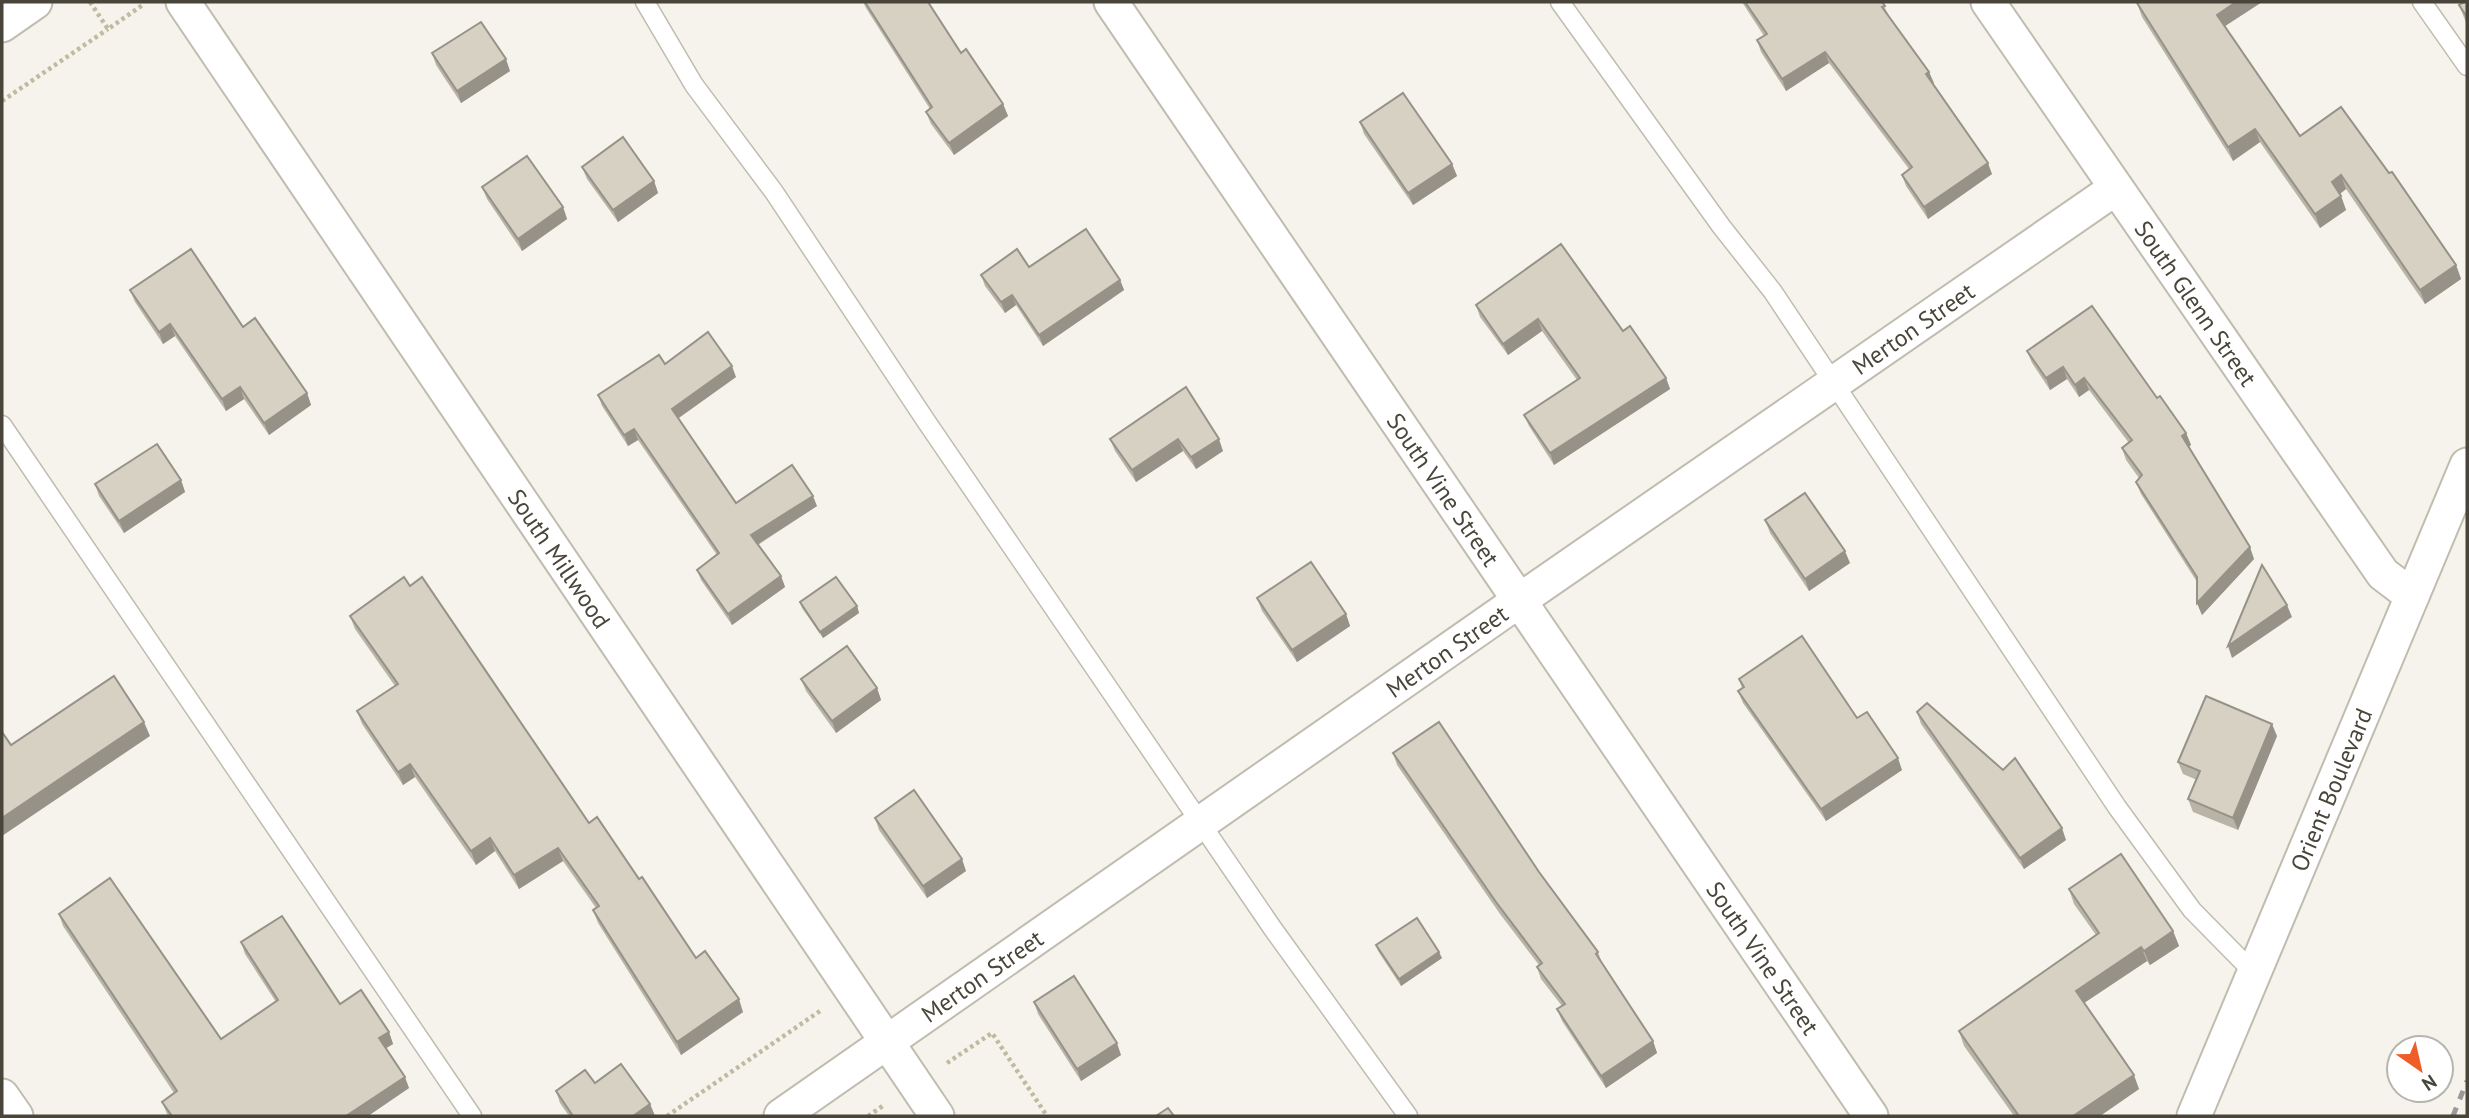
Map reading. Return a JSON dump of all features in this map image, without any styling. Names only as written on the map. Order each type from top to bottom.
[{"type":"street","points":[[2,25],[35,2]]},
{"type":"street","name":"South Millwood","points":[[183,2],[937,1116]]},
{"type":"street","name":"South Vine Street","points":[[1111,2],[1871,1116]]},
{"type":"street","name":"South Glenn Street","points":[[1988,2],[2383,574],[2412,596]]},
{"type":"street","name":"Merton Street","points":[[781,1116],[2116,188]]},
{"type":"street","name":"Orient Boulevard","points":[[2194,1116],[2467,465]]},
{"type":"street","points":[[2,1096],[16,1116]]},
{"type":"lane","points":[[645,2],[694,85],[774,192],[926,421],[1273,929],[1408,1116]]},
{"type":"lane","points":[[1560,2],[1721,226],[1773,292],[2117,807],[2192,910],[2254,973]]},
{"type":"lane","points":[[2422,2],[2467,66]]},
{"type":"lane","points":[[2,425],[472,1116]]},
{"type":"path","points":[[90,2],[108,29]]},
{"type":"path","points":[[2,101],[147,2]]},
{"type":"path","points":[[667,1116],[823,1009]]},
{"type":"path","points":[[992,1033],[1047,1116]]},
{"type":"building","points":[[865,2],[928,2],[961,53],[966,49],[1003,104],[949,143],[926,112],[932,107]]},
{"type":"building","points":[[1745,2],[1882,2],[1885,6],[1882,7],[1929,72],[1926,74],[1988,163],[1924,207],[1902,175],[1912,167],[1825,52],[1782,79],[1757,40],[1767,34]]},
{"type":"building","points":[[2236,2],[2217,15],[2300,136],[2341,107],[2389,173],[2392,172],[2456,265],[2420,290],[2341,175],[2332,182],[2341,196],[2315,214],[2255,129],[2228,147],[2137,3]]},
{"type":"building","points":[[2467,2],[2467,17],[2459,5]]},
{"type":"building","points":[[481,22],[506,59],[457,91],[432,53]]},
{"type":"building","points":[[1403,93],[1452,164],[1408,193],[1360,122]]},
{"type":"building","points":[[623,137],[654,181],[613,210],[582,167]]},
{"type":"building","points":[[527,156],[563,207],[518,239],[482,187]]},
{"type":"building","points":[[1086,229],[1120,280],[1039,335],[1012,295],[1001,302],[981,275],[1017,249],[1029,267]]},
{"type":"building","points":[[1561,244],[1623,331],[1630,326],[1666,378],[1550,453],[1524,415],[1580,378],[1538,319],[1503,344],[1476,305]]},
{"type":"building","points":[[191,249],[243,327],[255,318],[307,393],[264,423],[240,387],[222,399],[170,324],[159,332],[130,290]]},
{"type":"building","points":[[2092,306],[2157,398],[2160,396],[2186,433],[2182,436],[2250,547],[2197,603],[2197,577],[2136,482],[2142,475],[2122,448],[2132,440],[2084,378],[2075,385],[2063,367],[2046,378],[2027,351]]},
{"type":"building","points":[[708,332],[732,366],[672,409],[736,503],[792,465],[813,496],[751,535],[781,576],[728,614],[697,570],[719,553],[634,429],[624,435],[598,395],[659,355],[665,364]]},
{"type":"building","points":[[1186,387],[1219,439],[1191,457],[1178,439],[1132,470],[1110,439]]},
{"type":"building","points":[[157,444],[181,480],[119,521],[95,484]]},
{"type":"building","points":[[1805,493],[1845,551],[1805,579],[1765,520]]},
{"type":"building","points":[[1311,562],[1346,614],[1292,650],[1257,598]]},
{"type":"building","points":[[2262,565],[2287,605],[2228,646]]},
{"type":"building","points":[[404,577],[410,586],[422,577],[589,823],[597,817],[639,879],[642,877],[696,958],[705,951],[739,999],[677,1042],[593,910],[599,906],[558,848],[514,875],[490,838],[471,851],[410,764],[398,772],[357,711],[398,684],[350,616]]},
{"type":"building","points":[[836,577],[857,606],[820,632],[800,602]]},
{"type":"building","points":[[1802,636],[1857,718],[1867,712],[1898,758],[1821,809],[1738,691],[1744,687],[1739,679]]},
{"type":"building","points":[[847,646],[877,688],[832,721],[801,679]]},
{"type":"building","points":[[114,676],[144,722],[2,818],[2,732],[11,745]]},
{"type":"building","points":[[2206,696],[2272,724],[2233,818],[2188,799],[2200,771],[2178,762]]},
{"type":"building","points":[[1927,703],[2003,770],[2015,758],[2062,828],[2020,858],[1917,712]]},
{"type":"building","points":[[1439,722],[1539,872],[1598,952],[1596,954],[1653,1041],[1601,1076],[1557,1009],[1565,1004],[1537,967],[1542,963],[1496,902],[1393,753]]},
{"type":"building","points":[[914,790],[962,859],[923,886],[875,818]]},
{"type":"building","points":[[2121,854],[2173,931],[2144,951],[2141,947],[2076,991],[2134,1075],[2073,1116],[2019,1116],[1959,1031],[2099,933],[2069,889]]},
{"type":"building","points":[[110,878],[221,1039],[278,1000],[241,942],[282,916],[340,1004],[361,990],[389,1032],[379,1038],[405,1077],[346,1116],[172,1116],[162,1102],[177,1091],[59,914]]},
{"type":"building","points":[[1417,918],[1439,952],[1399,979],[1376,945]]},
{"type":"building","points":[[1074,976],[1117,1043],[1077,1069],[1034,1002]]},
{"type":"building","points":[[621,1064],[650,1104],[633,1116],[573,1116],[556,1091],[585,1070],[595,1083]]},
{"type":"building","points":[[1168,1108],[1174,1116],[1156,1116]]},
{"type":"railway","points":[[2453,1116],[2467,1081]]}]
